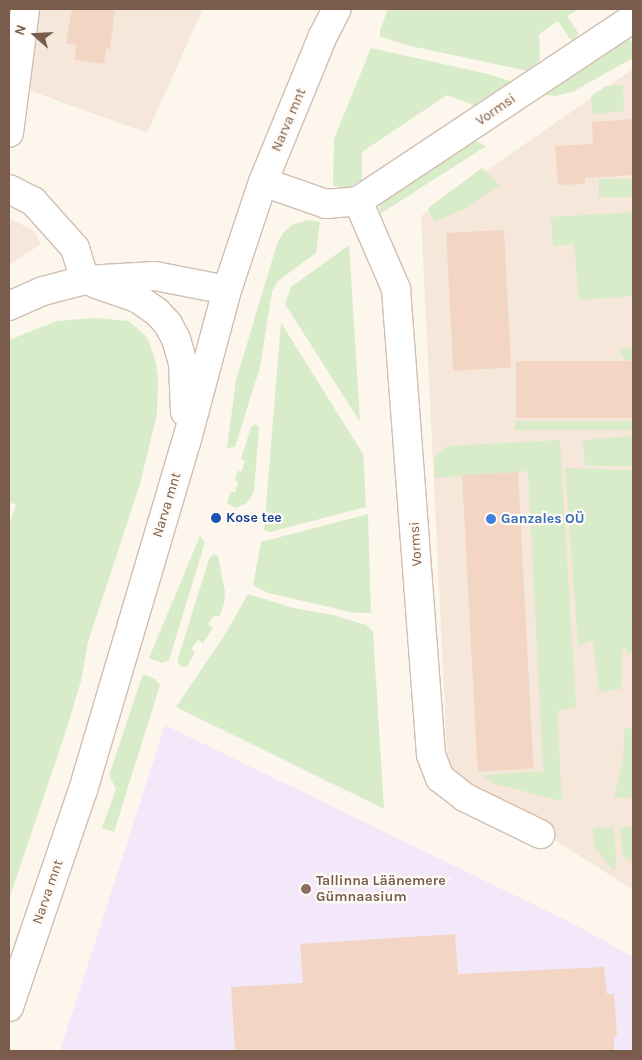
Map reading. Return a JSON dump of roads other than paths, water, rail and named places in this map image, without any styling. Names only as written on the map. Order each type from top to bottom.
[{"type":"main road","points":[[9,133],[25,9]]},
{"type":"main road","name":"Narva mnt","points":[[9,1007],[82,790],[186,443],[227,290],[263,182],[323,36],[337,9]]},
{"type":"main road","name":"Vormsi","points":[[263,182],[326,204],[358,201],[633,18]]},
{"type":"main road","points":[[9,189],[33,201],[75,248],[86,280],[147,304],[163,318],[172,330],[183,364],[186,443]]},
{"type":"main road","name":"Vormsi","points":[[358,201],[396,289],[431,754],[440,778],[464,797],[540,834]]},
{"type":"main road","points":[[9,306],[43,291],[86,280],[155,276],[227,290]]},
{"type":"place","name":"Kose tee","points":[[216,518]]},
{"type":"place","name":"Ganzales OÜ","points":[[491,519]]},
{"type":"place","name":"Tallinna Läänemere Gümnaasium","points":[[306,889]]}]
